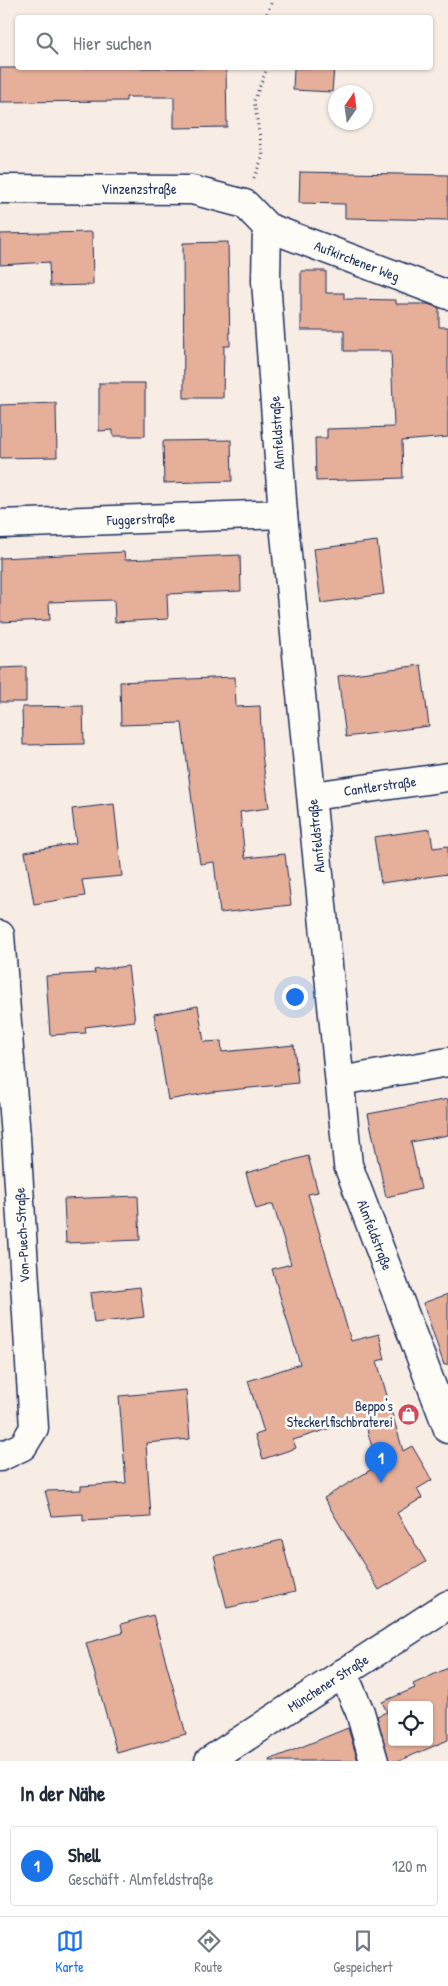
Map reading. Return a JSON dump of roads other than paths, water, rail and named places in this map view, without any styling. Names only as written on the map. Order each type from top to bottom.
[{"type":"street","name":"Vinzenzstraße","points":[[0,189],[192,190],[245,204],[267,226]]},
{"type":"street","name":"Aufkirchener Weg","points":[[267,226],[448,295]]},
{"type":"street","name":"Almfeldstraße","points":[[267,226],[266,281],[283,514],[348,1165],[448,1429]]},
{"type":"street","name":"Fuggerstraße","points":[[0,524],[283,514]]},
{"type":"street","name":"Cantlerstraße","points":[[312,796],[448,777]]},
{"type":"street","name":"Von-Puech-Straße","points":[[0,935],[8,1138],[34,1428],[23,1446],[0,1457]]},
{"type":"street","points":[[340,1081],[448,1062]]},
{"type":"street","name":"Münchener Straße","points":[[208,1761],[448,1605]]},
{"type":"street","points":[[343,1672],[360,1712],[374,1761]]},
{"type":"place","name":"Beppo's Steckerlfischbraterei","points":[[409,1414]]},
{"type":"place","name":"Shell","points":[[381,1483]]}]
